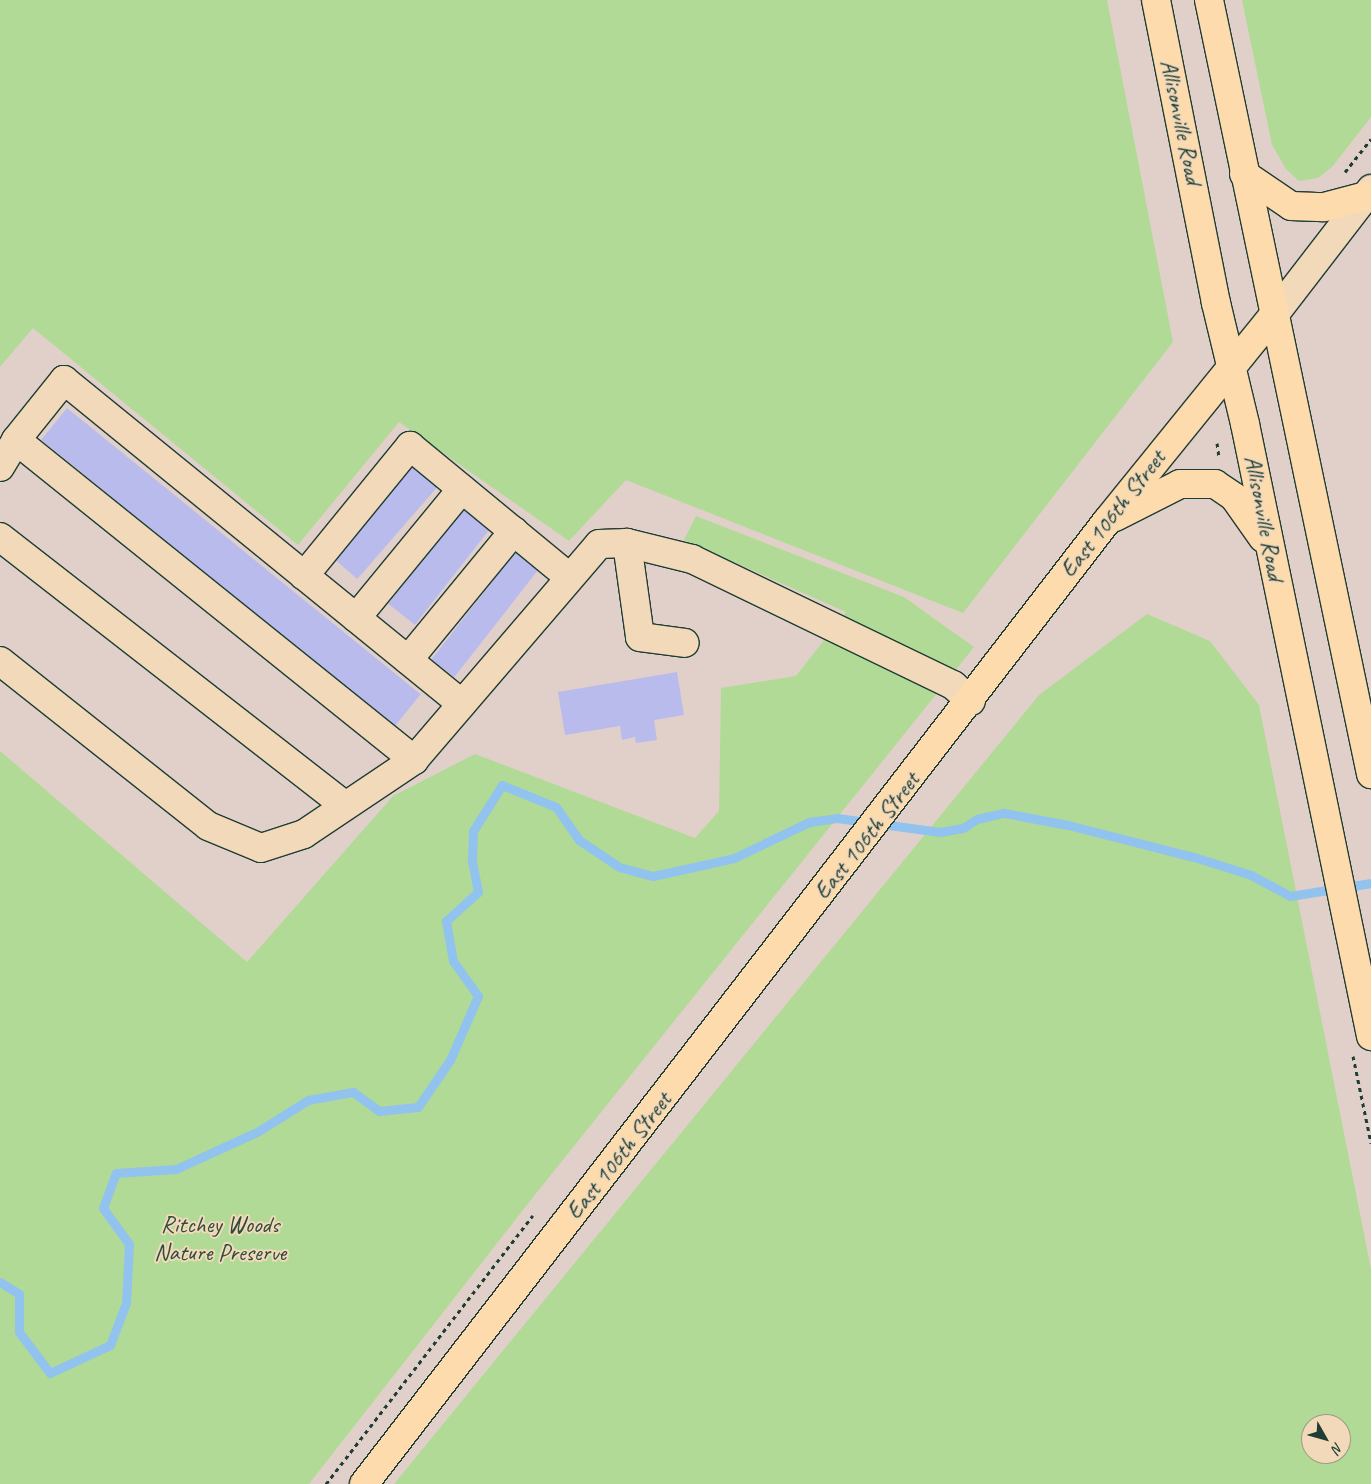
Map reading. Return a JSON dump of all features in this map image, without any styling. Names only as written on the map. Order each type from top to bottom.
[{"type":"main road","name":"Allisonville Road","points":[[1156,0],[1371,1036]]},
{"type":"main road","points":[[1209,0],[1371,774]]},
{"type":"main road","points":[[1244,174],[1291,206],[1324,208],[1368,192]]},
{"type":"main road","name":"East 106th Street","points":[[364,1484],[916,773],[1107,522],[1231,366],[1274,316]]},
{"type":"main road","points":[[1107,522],[1180,484],[1215,484],[1234,497],[1269,548]]},
{"type":"street","name":"East 106th Street","points":[[1274,316],[1368,192]]},
{"type":"street","points":[[0,468],[16,440],[64,380],[462,704]]},
{"type":"street","points":[[16,440],[414,760]]},
{"type":"street","points":[[304,576],[410,446],[569,576]]},
{"type":"street","points":[[356,618],[462,489]]},
{"type":"street","points":[[408,660],[514,532]]},
{"type":"street","points":[[0,537],[345,806]]},
{"type":"street","points":[[0,661],[208,826],[261,848],[304,834],[414,760],[569,576],[599,544],[627,544],[692,559],[953,685],[971,701]]},
{"type":"street","points":[[627,544],[640,637],[685,643]]},
{"type":"green space","points":[[0,0],[1107,0],[1173,342],[963,613],[626,480],[569,541],[399,422],[298,545],[33,328],[0,367]]},
{"type":"green space","points":[[1242,0],[1371,0],[1371,117],[1332,167],[1318,178],[1299,181],[1286,169],[1272,145]]},
{"type":"green space","name":"Ritchey Woods Nature Preserve","points":[[696,516],[904,597],[974,647],[530,1201],[309,1484],[0,1484],[0,751],[247,962],[393,796],[475,754],[695,838],[719,811],[721,688],[796,676],[846,612],[684,540]]},
{"type":"green space","points":[[1147,614],[1210,641],[1259,705],[1371,1269],[1371,1484],[394,1484],[1039,695]]},
{"type":"building","points":[[67,408],[421,694],[395,726],[41,440]]},
{"type":"building","points":[[417,460],[442,482],[357,579],[332,557]]},
{"type":"building","points":[[467,503],[494,524],[415,625],[388,604]]},
{"type":"building","points":[[520,546],[543,564],[454,677],[431,659]]},
{"type":"building","points":[[677,672],[684,715],[654,720],[657,740],[636,743],[635,737],[622,740],[620,726],[565,735],[558,692]]},
{"type":"waterway","points":[[0,1282],[19,1294],[19,1332],[50,1373],[110,1345],[126,1303],[129,1244],[103,1208],[116,1173],[176,1169],[257,1132],[308,1100],[353,1092],[379,1111],[418,1107],[450,1060],[478,996],[453,961],[446,921],[478,892],[472,860],[473,831],[502,785],[556,807],[579,840],[619,867],[653,876],[734,858],[809,822],[837,818],[940,832],[963,828],[977,819],[1004,813],[1068,825],[1194,857],[1251,875],[1290,896],[1371,883]]}]
